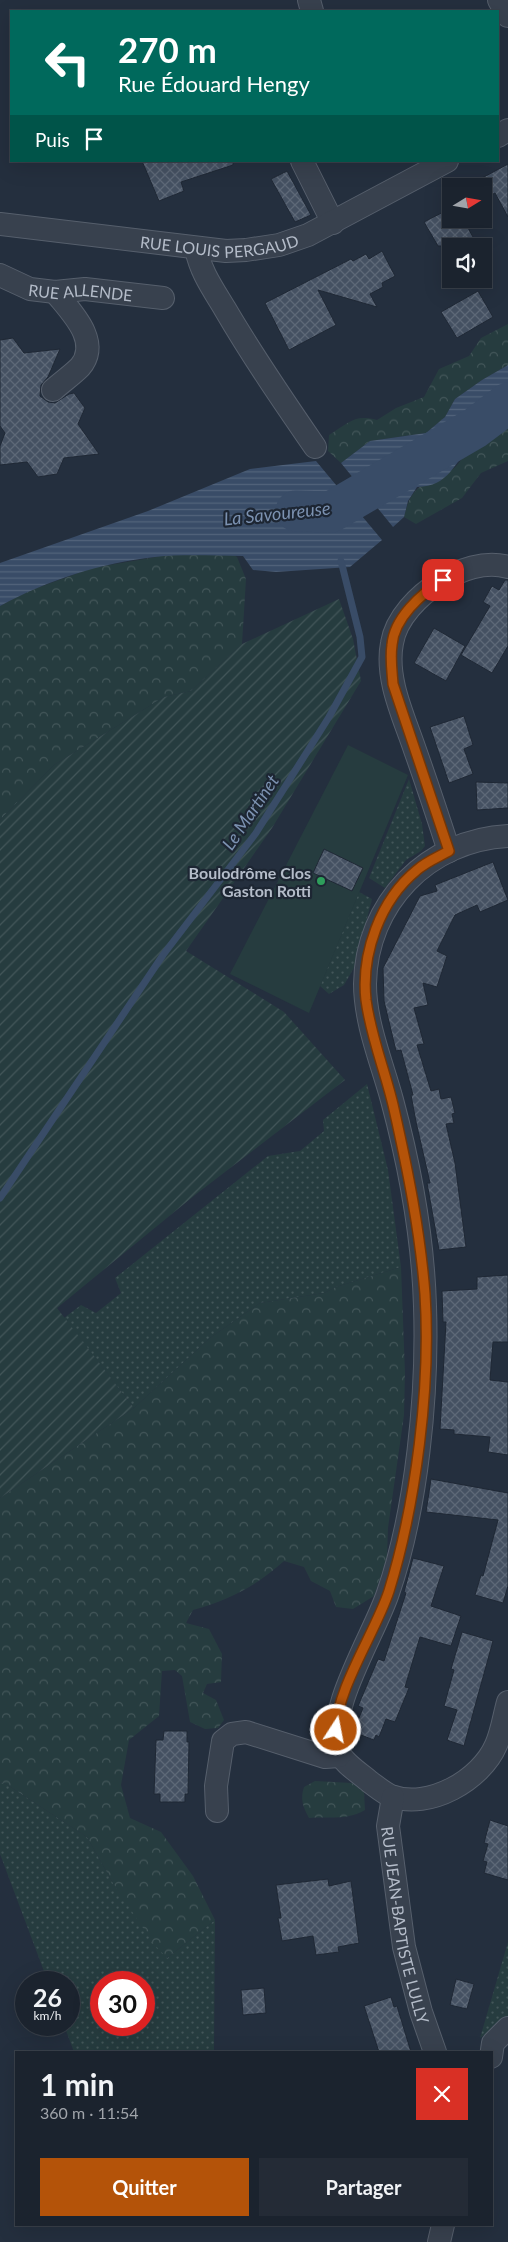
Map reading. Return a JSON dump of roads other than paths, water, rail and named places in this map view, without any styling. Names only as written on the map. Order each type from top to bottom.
[{"type":"street","points":[[500,0],[508,16]]},
{"type":"street","points":[[302,162],[332,223]]},
{"type":"street","name":"RUE LOUIS PERGAUD","points":[[0,224],[196,248],[246,250],[278,245],[332,223],[445,162]]},
{"type":"street","points":[[196,248],[199,264],[233,322],[270,382],[315,447]]},
{"type":"street","name":"RUE ALLENDE","points":[[0,275],[30,289],[55,292],[84,289],[163,298]]},
{"type":"street","points":[[53,390],[81,366],[87,354],[87,342],[82,327],[55,292]]},
{"type":"street","points":[[449,851],[393,684],[392,643],[404,616],[417,600],[432,587],[454,573],[469,568],[501,565],[508,567]]},
{"type":"street","points":[[508,836],[478,841],[449,851],[418,869],[400,887],[383,913],[372,939],[366,970],[366,992],[370,1020],[392,1102],[417,1218],[425,1305],[426,1352],[422,1408],[408,1509],[388,1592],[346,1690],[336,1720],[336,1741],[339,1756],[393,1797],[418,1799],[452,1789],[477,1772],[502,1747],[508,1702]]},
{"type":"street","points":[[216,1812],[216,1786],[223,1741],[232,1734],[246,1732],[326,1757],[339,1756]]},
{"type":"street","name":"RUE JEAN-BAPTISTE LULLY","points":[[393,1797],[388,1826],[404,1947],[421,2012],[436,2051]]},
{"type":"street","points":[[492,2051],[493,2042],[508,2028]]},
{"type":"street","points":[[493,2057],[508,2058]]},
{"type":"street","points":[[439,2242],[443,2226]]},
{"type":"water","points":[[508,365],[508,422],[500,430],[472,446],[449,473],[437,483],[417,487],[408,501],[404,517],[393,527],[341,463],[370,441],[426,433],[445,417],[455,399]]},
{"type":"water","points":[[316,461],[382,540],[350,567],[276,572],[253,570],[243,556],[188,555],[155,557],[95,568],[75,574],[37,588],[0,606],[0,563],[148,511],[250,469]]},
{"type":"waterway","name":"La Savoureuse","points":[[296,511],[331,512],[475,428],[508,403]]},
{"type":"waterway","name":"Le Martinet","points":[[0,1198],[163,955],[256,833],[329,717],[362,657],[360,637],[341,561]]},
{"type":"place","name":"Boulodrôme Clos Gaston Rotti","points":[[321,881]]}]
